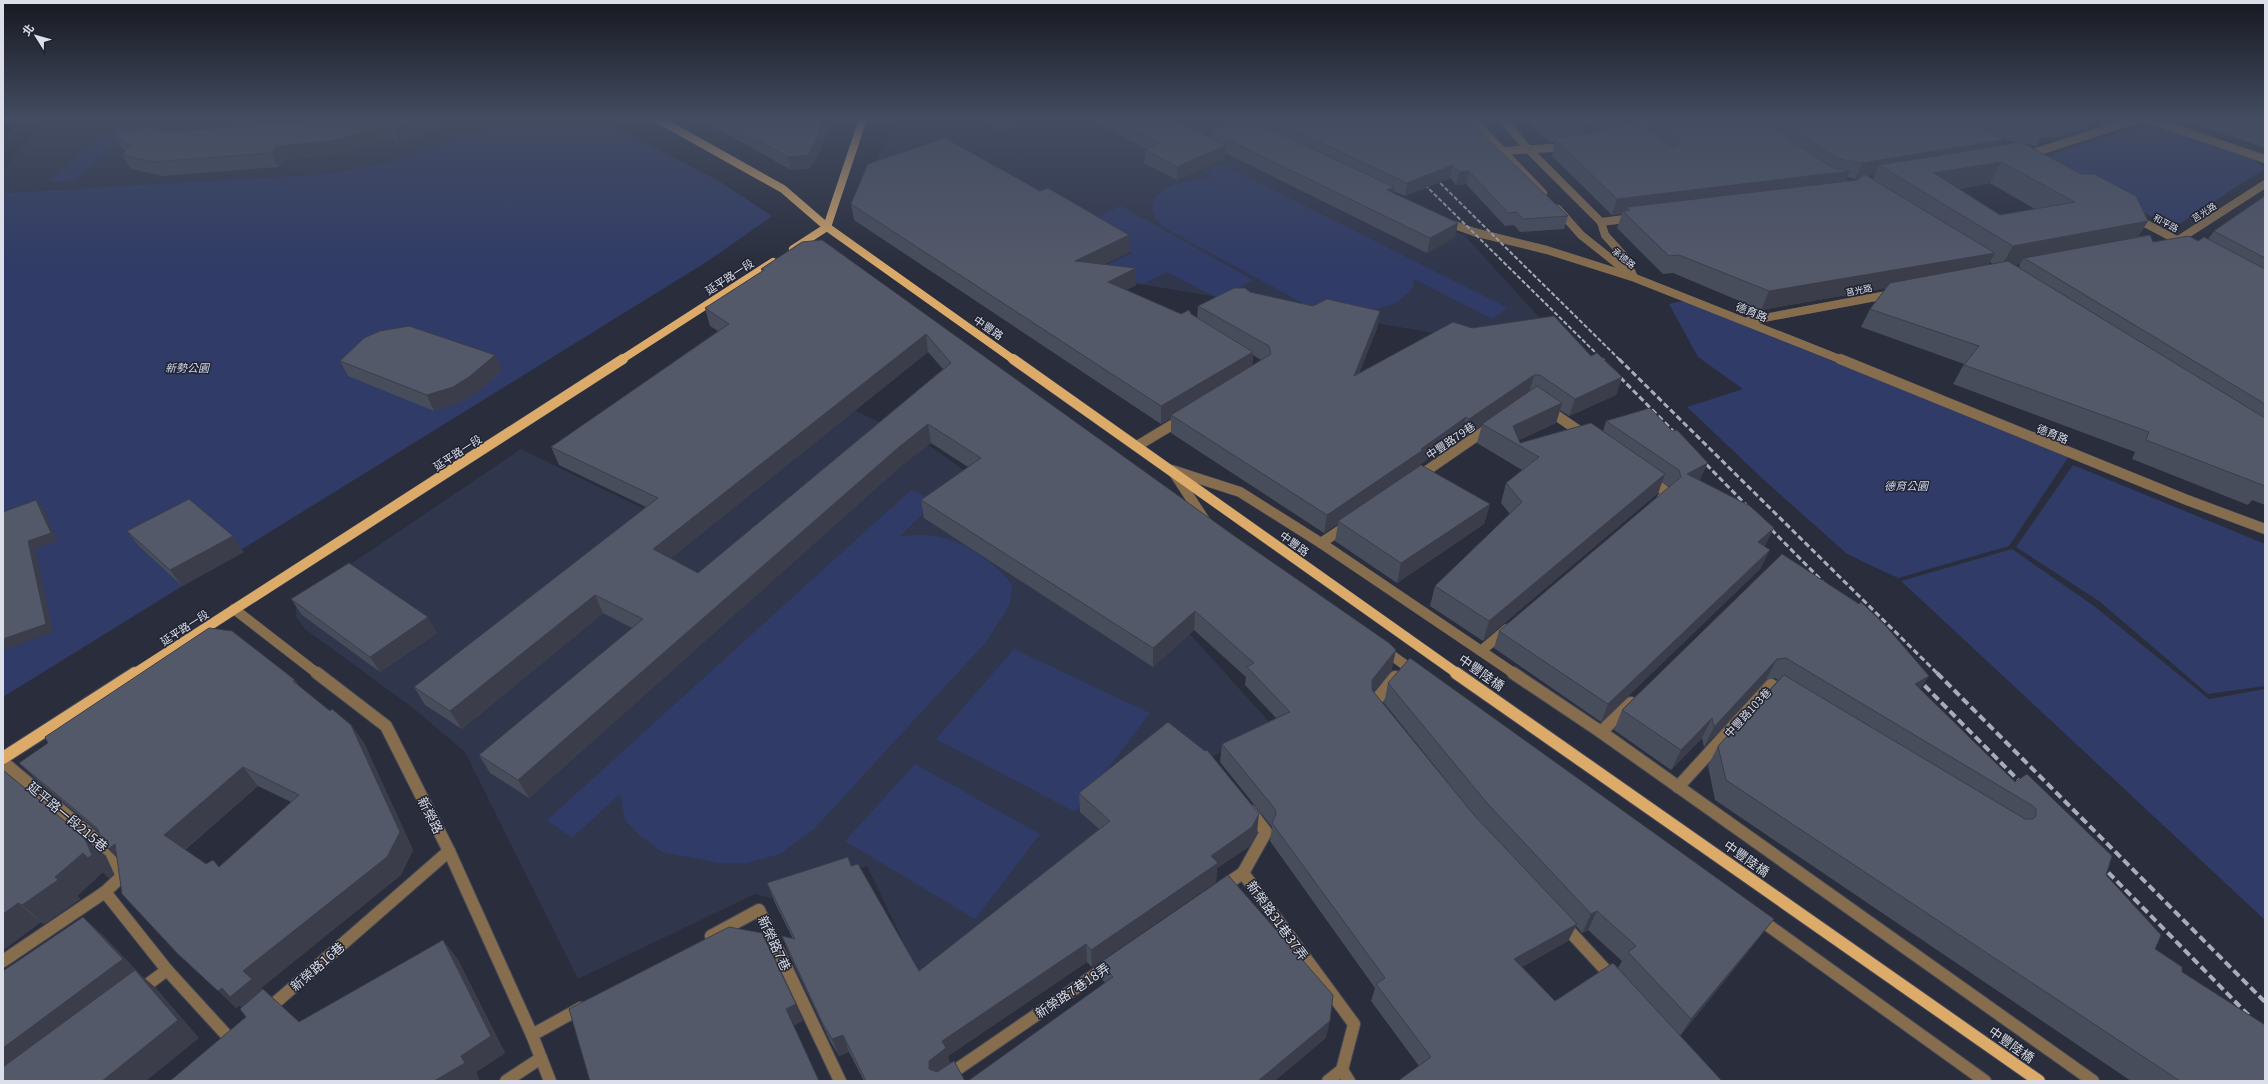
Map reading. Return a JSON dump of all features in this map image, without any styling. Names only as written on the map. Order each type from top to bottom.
[{"type":"main road","name":"中豐路","points":[[748,170],[783,189],[827,227],[1172,470],[1438,660]]},
{"type":"main road","points":[[827,227],[846,170]]},
{"type":"main road","name":"延平路一段","points":[[3,758],[827,227]]},
{"type":"main road","name":"中豐陸橋","points":[[1438,660],[2039,1081]]},
{"type":"street","name":"承德路","points":[[1520,170],[1581,235],[1635,278]]},
{"type":"street","name":"承德路","points":[[1549,170],[1601,222],[1605,235],[1623,256],[1635,278]]},
{"type":"street","name":"莒光路","points":[[2163,243],[2181,242],[2265,184]]},
{"type":"street","name":"和平路","points":[[2130,215],[2181,242]]},
{"type":"street","name":"德育路","points":[[1436,217],[1463,229],[1547,250],[1635,278],[1748,321],[2188,500],[2265,529]]},
{"type":"street","points":[[1601,222],[1644,217]]},
{"type":"street","name":"莒光路","points":[[1748,321],[1904,292]]},
{"type":"street","points":[[1539,403],[1591,439]]},
{"type":"street","points":[[1137,446],[1190,414]]},
{"type":"street","name":"中豐路79巷","points":[[1414,480],[1499,421]]},
{"type":"street","points":[[1172,470],[1208,526],[1215,531]]},
{"type":"street","points":[[1172,470],[1240,492],[1321,543],[1601,732],[2093,1081]]},
{"type":"street","points":[[1642,475],[1668,493],[1656,503]]},
{"type":"street","points":[[1321,543],[1354,520]]},
{"type":"street","name":"新榮路","points":[[234,609],[386,726],[449,851],[532,1035],[550,1081]]},
{"type":"street","points":[[1481,651],[1517,620]]},
{"type":"street","points":[[1374,642],[1425,679]]},
{"type":"street","points":[[1384,716],[1374,703],[1406,665]]},
{"type":"street","name":"中豐路103巷","points":[[1678,787],[1771,685],[1798,701]]},
{"type":"street","points":[[1601,732],[1641,694]]},
{"type":"street","name":"延平路一段215巷","points":[[3,762],[111,852],[122,876],[105,892]]},
{"type":"street","name":"新榮路31巷37弄","points":[[1242,802],[1266,832],[1243,873],[1354,1024],[1346,1075]]},
{"type":"street","name":"新榮路16巷","points":[[255,1020],[449,851]]},
{"type":"street","points":[[1210,895],[1243,873]]},
{"type":"street","points":[[3,961],[105,892],[167,970],[231,1040]]},
{"type":"street","name":"新榮路7巷","points":[[697,944],[759,910],[840,1081]]},
{"type":"street","points":[[1747,910],[1985,1081]]},
{"type":"street","points":[[1554,914],[1623,989]]},
{"type":"street","name":"新榮路7巷18弄","points":[[940,1081],[1125,954]]},
{"type":"street","points":[[130,998],[167,970]]},
{"type":"street","points":[[532,1035],[594,1001]]},
{"type":"street","points":[[219,1051],[243,1030]]},
{"type":"street","points":[[506,1081],[541,1058]]},
{"type":"street","points":[[1328,1081],[1346,1075]]},
{"type":"shaded area","points":[[5,170],[351,170],[326,174],[3,193],[3,172]]},
{"type":"shaded area","points":[[871,170],[1319,170],[1422,220],[1464,235],[1549,328],[1465,338],[1151,286],[1009,267],[863,185]]},
{"type":"shaded area","points":[[802,386],[927,444],[1094,563],[1162,603],[1273,726],[1208,759],[922,981],[867,866],[770,898],[755,894],[578,979],[465,752],[413,708],[305,629],[296,617],[296,601],[521,449],[642,508]]},
{"type":"green space","points":[[62,170],[87,170],[74,181],[48,182]]},
{"type":"green space","name":"新勢公園","points":[[351,170],[697,170],[717,180],[772,216],[708,261],[3,697],[3,193],[326,174]]},
{"type":"green space","points":[[1209,170],[1232,170],[1508,308],[1492,319],[1414,279],[1413,288],[1397,303],[1367,312],[1346,314],[1306,305],[1163,227],[1154,215],[1152,205],[1157,196],[1165,189],[1177,184],[1189,180],[1213,177],[1204,172]]},
{"type":"green space","points":[[2065,170],[2263,170],[2181,223],[2165,224]]},
{"type":"green space","points":[[1121,206],[1253,280],[1219,299],[1167,272],[1144,284],[1101,278],[1092,272],[1132,253],[1082,224]]},
{"type":"green space","name":"德育公園","points":[[1677,302],[1690,302],[2069,456],[2009,546],[1898,578],[1847,554],[1763,479],[1687,407],[1743,389],[1698,357],[1669,304]]},
{"type":"green space","points":[[2073,465],[2265,544],[2265,686],[2208,694],[2099,601],[2016,547]]},
{"type":"green space","points":[[911,490],[936,501],[900,536],[935,536],[960,544],[980,555],[1005,576],[1012,584],[1010,604],[986,642],[814,829],[780,854],[747,863],[719,863],[662,852],[640,836],[625,820],[620,794],[572,838],[547,820]]},
{"type":"green space","points":[[2012,549],[2094,606],[2209,699],[2265,689],[2265,920],[1901,581]]},
{"type":"green space","points":[[1014,649],[1150,713],[1075,812],[936,739]]},
{"type":"green space","points":[[915,764],[1040,834],[975,919],[845,841]]},
{"type":"building","points":[[866,170],[1002,170],[1040,191],[1048,188],[1129,235],[1075,261],[1136,268],[1108,282],[1181,314],[1189,310],[1191,314],[1253,352],[1161,406],[851,204]]},
{"type":"building","points":[[1289,170],[1357,170],[1394,187],[1387,190],[1458,223],[1430,238]]},
{"type":"building","points":[[1378,170],[1441,170],[1407,183]]},
{"type":"building","points":[[1457,170],[1519,170],[1568,216],[1523,219],[1517,212],[1508,213],[1469,171],[1459,172]]},
{"type":"building","points":[[1587,170],[1842,170],[1850,171],[1617,199]]},
{"type":"building","points":[[1887,170],[1955,170],[1934,173],[2000,215],[2075,202],[2015,170],[2073,170],[2081,174],[2094,174],[2136,196],[2148,221],[2013,246]]},
{"type":"building","points":[[1864,174],[1995,253],[1769,291],[1679,255],[1669,256],[1623,211],[1630,210],[1627,207],[1857,180]]},
{"type":"building","points":[[2265,196],[2265,258],[2214,231]]},
{"type":"building","points":[[2150,235],[2153,242],[2189,236],[2198,241],[2204,237],[2265,269],[2265,404],[2024,258]]},
{"type":"building","points":[[822,240],[1233,535],[1389,643],[1396,650],[1372,680],[1372,690],[1474,815],[1577,924],[1514,959],[1555,1001],[1613,963],[1722,1081],[1398,1081],[1431,1057],[1376,984],[1385,978],[1272,823],[1276,814],[1275,809],[1222,744],[1290,712],[1247,667],[1254,663],[1195,611],[1153,648],[921,500],[981,458],[928,424],[899,447],[518,780],[479,755],[643,619],[595,595],[450,711],[414,687],[658,498],[551,447],[729,324],[705,308],[764,270],[761,269],[802,242]],"holes":[[[926,334],[951,363],[698,573],[653,549]]]},
{"type":"building","points":[[2008,261],[2265,418],[2265,486],[2146,440],[2149,432],[1964,365],[1979,346],[1870,309],[1890,283]]},
{"type":"building","points":[[1234,288],[1245,288],[1250,292],[1313,306],[1327,299],[1380,311],[1354,376],[1453,322],[1472,328],[1554,316],[1591,356],[1597,353],[1622,377],[1575,399],[1540,375],[1534,375],[1469,419],[1466,417],[1421,449],[1423,450],[1327,515],[1171,415],[1271,354],[1269,346],[1198,306]]},
{"type":"building","points":[[409,326],[495,355],[469,377],[453,387],[427,395],[340,361],[364,338],[380,331]]},
{"type":"building","points":[[1537,386],[1562,403],[1513,426],[1520,443],[1591,423],[1665,474],[1489,621],[1435,586],[1522,502],[1506,483],[1539,457],[1482,424]]},
{"type":"building","points":[[1650,408],[1672,431],[1677,430],[1708,463],[1687,474],[1750,506],[1774,528],[1758,542],[1770,550],[1608,704],[1499,631],[1681,477],[1679,470],[1606,421]]},
{"type":"building","points":[[1421,465],[1490,504],[1401,563],[1338,521]]},
{"type":"building","points":[[189,499],[233,536],[170,570],[127,531]]},
{"type":"building","points":[[36,500],[51,533],[28,541],[46,624],[3,639],[3,512]]},
{"type":"building","points":[[1782,554],[1859,604],[1861,602],[1885,625],[1929,676],[1915,684],[2015,782],[2027,774],[2112,856],[2106,875],[2161,935],[2155,949],[2182,967],[2182,972],[2265,1025],[2265,1081],[2180,1081],[1726,780],[1718,746],[1784,675],[2025,819],[2033,819],[2036,816],[2036,809],[2033,806],[1786,658],[1777,659],[1714,727],[1712,718],[1681,750],[1622,710]]},
{"type":"building","points":[[349,563],[428,617],[370,657],[291,599]]},
{"type":"building","points":[[209,628],[232,631],[295,680],[293,681],[330,711],[332,709],[351,725],[400,832],[387,857],[243,971],[252,979],[230,997],[222,988],[218,991],[177,953],[122,894],[115,844],[108,849],[97,828],[19,763],[48,743],[45,737]],"holes":[[[243,767],[299,795],[219,867],[213,860],[206,864],[164,835]]]},
{"type":"building","points":[[1410,658],[1774,919],[1691,1019],[1628,952],[1636,946],[1597,911],[1591,914],[1487,803],[1388,683]]},
{"type":"building","points":[[1168,722],[1205,751],[1207,750],[1259,814],[1252,827],[1211,856],[1218,863],[1091,950],[1086,944],[942,1041],[946,1048],[929,1061],[929,1069],[937,1072],[954,1061],[965,1081],[866,1081],[843,1035],[832,1039],[823,1024],[782,936],[795,939],[767,883],[848,857],[851,866],[858,864],[919,971],[1110,821],[1079,793]]},
{"type":"building","points":[[3,771],[84,837],[92,855],[88,858],[83,853],[55,877],[58,880],[22,905],[18,903],[3,914]]},
{"type":"building","points":[[1228,875],[1333,995],[1330,1021],[1258,1081],[968,1081],[1113,977],[1101,962]]},
{"type":"building","points":[[83,917],[123,959],[3,1048],[3,971]]},
{"type":"building","points":[[729,927],[762,933],[796,1004],[786,1009],[819,1081],[590,1081],[569,1009]]},
{"type":"building","points":[[443,940],[491,1036],[461,1056],[465,1063],[434,1081],[170,1081],[246,1017],[240,1009],[263,989],[299,1022]]},
{"type":"building","points":[[135,970],[178,1020],[102,1081],[3,1081],[3,1067]]},
{"type":"railway","points":[[1431,174],[1620,360]]},
{"type":"railway","points":[[1420,180],[1603,360]]},
{"type":"railway","points":[[1619,359],[1938,674]]},
{"type":"railway","points":[[1614,371],[1680,438]]},
{"type":"railway","points":[[1700,458],[1753,512]]},
{"type":"railway","points":[[1765,523],[1828,587]]},
{"type":"railway","points":[[1938,674],[2265,1002]]},
{"type":"railway","points":[[1916,677],[2026,788]]},
{"type":"railway","points":[[2100,864],[2265,1032]]}]
